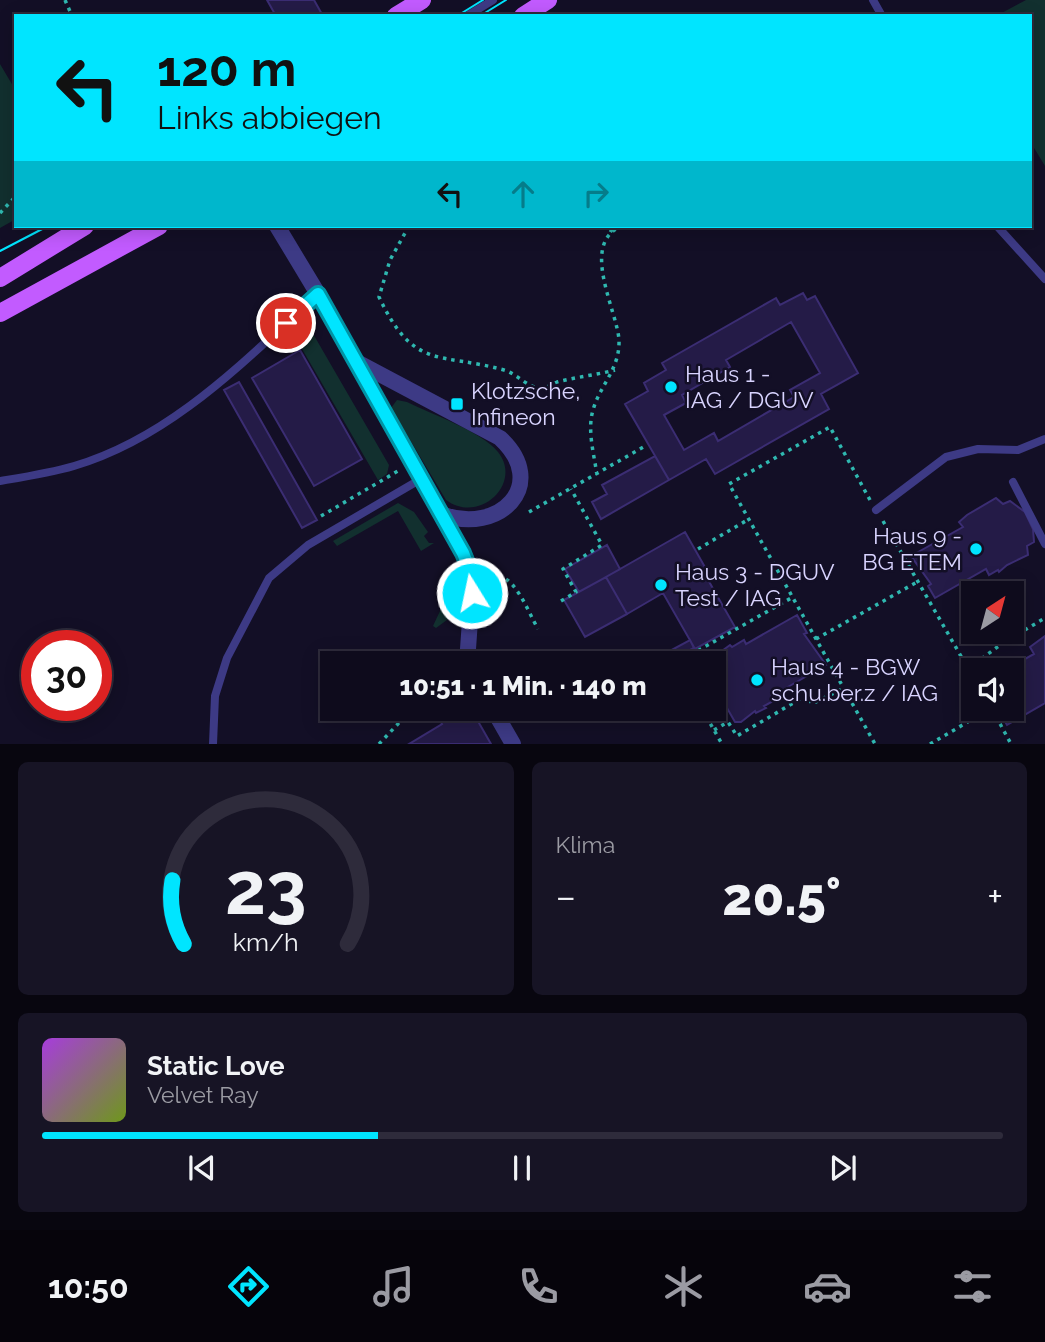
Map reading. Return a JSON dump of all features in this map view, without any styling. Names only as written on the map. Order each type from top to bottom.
[{"type":"main road","points":[[399,14],[422,0]]},
{"type":"main road","points":[[526,14],[548,0]]},
{"type":"main road","points":[[0,278],[82,228]]},
{"type":"main road","points":[[0,313],[155,228]]},
{"type":"street","points":[[278,228],[441,514],[473,578],[468,651]]},
{"type":"street","points":[[355,361],[500,438],[514,453],[520,481],[514,499],[507,506],[495,515],[477,522],[459,521],[441,514]]},
{"type":"street","points":[[499,721],[513,744]]},
{"type":"lane","points":[[470,14],[493,0]]},
{"type":"lane","points":[[999,228],[1045,279]]},
{"type":"lane","points":[[0,481],[75,466],[138,439],[198,402],[318,294]]},
{"type":"lane","points":[[876,510],[947,457],[978,449],[1018,450],[1045,439]]},
{"type":"lane","points":[[214,744],[215,696],[223,671],[251,608],[269,578],[308,545],[421,479]]},
{"type":"lane","points":[[1013,482],[1045,544]]},
{"type":"path","points":[[0,213],[14,198]]},
{"type":"path","points":[[408,228],[390,260],[379,297],[390,320],[406,339],[425,353],[447,362],[517,374],[528,384],[542,388],[615,370]]},
{"type":"path","points":[[606,228],[614,232]]},
{"type":"path","points":[[597,475],[591,423],[593,411],[615,370],[619,341],[605,285],[601,254],[619,228]]},
{"type":"path","points":[[875,744],[729,484],[830,427],[962,658]]},
{"type":"path","points":[[530,512],[647,445]]},
{"type":"path","points":[[321,516],[412,463]]},
{"type":"path","points":[[561,601],[576,592],[563,569],[603,545],[571,489]]},
{"type":"path","points":[[698,549],[749,519]]},
{"type":"path","points":[[473,578],[504,575],[538,629]]},
{"type":"path","points":[[816,639],[917,582]]},
{"type":"path","points":[[697,651],[793,597]]},
{"type":"path","points":[[1024,630],[1045,618]]},
{"type":"path","points":[[983,658],[1001,644]]},
{"type":"path","points":[[714,730],[728,722],[737,736],[807,695],[812,704],[844,688]]},
{"type":"path","points":[[379,744],[401,721]]},
{"type":"path","points":[[709,721],[722,744]]},
{"type":"path","points":[[930,744],[970,721]]},
{"type":"path","points":[[998,721],[1010,744]]},
{"type":"green space","points":[[1026,0],[1045,0],[1045,166],[1032,145],[1032,14],[1000,14]]},
{"type":"green space","points":[[0,64],[14,88],[14,220],[0,228]]},
{"type":"green space","points":[[312,332],[389,465],[387,474],[378,480],[298,342]]},
{"type":"green space","points":[[397,400],[468,430],[498,452],[504,464],[505,476],[494,497],[484,504],[472,507],[459,506],[446,500],[391,408]]},
{"type":"green space","points":[[398,503],[414,512],[428,532],[424,536],[429,543],[434,543],[421,551],[398,511],[337,546],[333,541]]},
{"type":"green space","points":[[447,596],[454,597],[451,617],[436,628],[433,626]]},
{"type":"building","points":[[267,0],[314,0],[322,14],[275,14]]},
{"type":"building","name":"Haus 1 - IAG / DGUV","points":[[803,293],[807,300],[815,296],[858,373],[821,394],[829,409],[715,474],[706,459],[669,480],[625,404],[648,391],[644,383],[666,370],[662,363],[776,298],[780,305]],"holes":[[[791,322],[820,373],[790,390],[794,397],[718,441],[714,433],[684,450],[664,415],[686,403],[682,395],[730,367],[726,360]]]},
{"type":"building","points":[[300,350],[362,459],[314,486],[252,378]]},
{"type":"building","points":[[239,382],[317,520],[302,528],[224,390]]},
{"type":"building","points":[[655,456],[669,480],[601,519],[592,502],[607,494],[602,485]]},
{"type":"building","name":"Haus 9 - BG ETEM","points":[[996,498],[1003,504],[1010,501],[1025,512],[1033,529],[1034,542],[1027,546],[1028,555],[999,572],[998,570],[989,575],[986,569],[935,598],[928,586],[931,584],[911,556],[963,527],[959,522]]},
{"type":"building","name":"Haus 3 - DGUV Test / IAG","points":[[685,532],[706,569],[703,571],[735,627],[695,649],[663,593],[627,614],[606,577]]},
{"type":"building","points":[[607,545],[620,569],[579,592],[565,569]]},
{"type":"building","points":[[606,577],[627,614],[585,637],[564,600]]},
{"type":"building","name":"Haus 4 - BGW schu.ber.z / IAG","points":[[797,615],[807,633],[804,634],[826,665],[774,695],[777,699],[764,706],[766,708],[756,713],[755,711],[741,722],[735,722],[726,708],[726,651],[722,651],[744,640],[746,644]]},
{"type":"building","points":[[1045,636],[1045,703],[1024,715],[1024,660],[1034,654],[1030,647]]},
{"type":"building","points":[[690,640],[694,648],[688,651],[670,651]]},
{"type":"building","points":[[440,721],[478,721],[491,744],[409,744],[442,724]]},
{"type":"tram line","points":[[460,14],[483,0]]},
{"type":"tram line","points":[[483,14],[506,0]]},
{"type":"tram line","points":[[0,251],[44,228]]},
{"type":"place","name":"Haus 1 - IAG / DGUV","points":[[671,387]]},
{"type":"place","name":"Klotzsche, Infineon","points":[[457,404]]},
{"type":"place","name":"Haus 9 - BG ETEM","points":[[976,549]]},
{"type":"place","name":"Haus 3 - DGUV Test / IAG","points":[[661,585]]},
{"type":"place","name":"Haus 4 - BGW schu.ber.z / IAG","points":[[757,680]]},
{"type":"route","points":[[286,323],[318,294],[470,566],[473,578],[472,593]]}]
